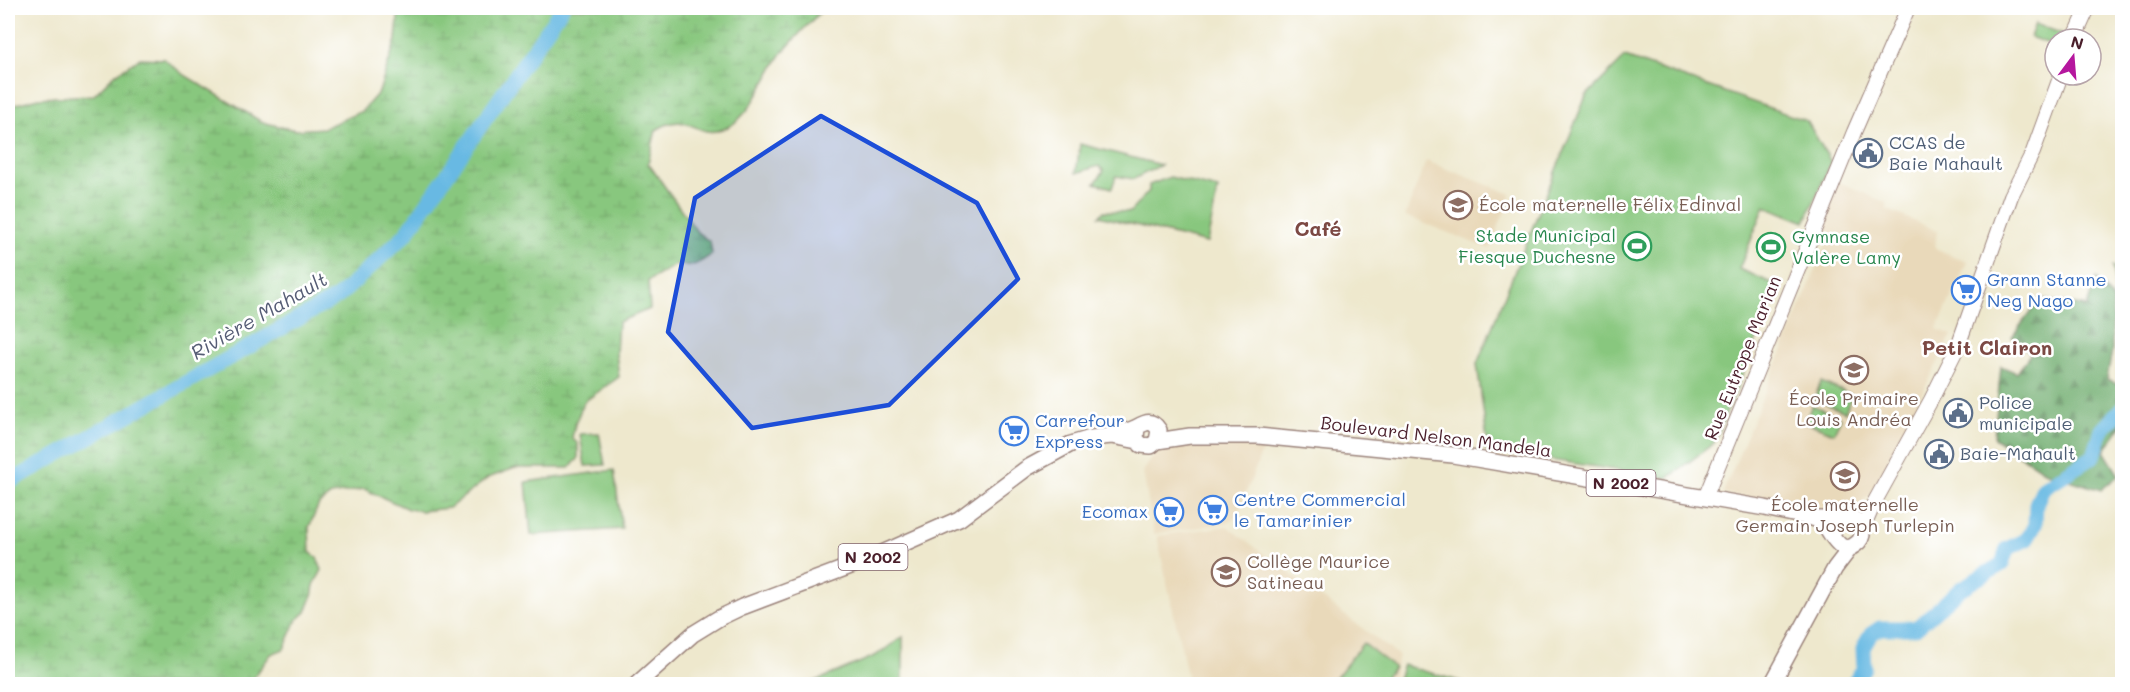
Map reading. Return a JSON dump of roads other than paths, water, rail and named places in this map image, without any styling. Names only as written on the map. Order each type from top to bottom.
[{"type":"main road","points":[[1146,422],[1153,423],[1157,434],[1148,446],[1138,434],[1146,422]]},
{"type":"main road","name":"N 2002","points":[[637,684],[693,634],[719,618],[742,607],[864,561],[959,519],[1027,468],[1081,440],[1138,434]]},
{"type":"main road","name":"Boulevard Nelson Mandela","points":[[1157,434],[1284,438],[1453,455],[1816,519],[1844,518]]},
{"type":"main road","points":[[1772,684],[1835,568],[1851,547],[1861,539],[1862,531],[1857,520],[1844,518],[1833,526],[1835,568]]},
{"type":"main road","points":[[1816,519],[1843,547],[1851,547]]},
{"type":"street","name":"Rue Eutrope Marian","points":[[1705,498],[1854,132],[1908,8]]},
{"type":"street","points":[[2079,27],[2088,8]]},
{"type":"street","points":[[1862,531],[1874,503],[1958,346],[2012,196],[2033,152],[2057,87]]},
{"type":"street","points":[[1844,518],[1874,503]]},
{"type":"waterway","name":"Rivière Mahault","points":[[8,483],[339,296],[406,234],[562,8]]},
{"type":"waterway","points":[[1853,684],[1864,668],[1863,648],[1871,634],[1880,628],[1916,628],[1960,589],[2002,564],[2007,549],[2027,539],[2035,525],[2036,504],[2043,488],[2094,456],[2102,430],[2122,409]]},
{"type":"place","name":"CCAS de Baie Mahault","points":[[1868,153]]},
{"type":"place","name":"École maternelle Félix Edinval","points":[[1458,205]]},
{"type":"place","name":"Stade Municipal Fiesque Duchesne","points":[[1637,246]]},
{"type":"place","name":"Gymnase Valère Lamy","points":[[1771,247]]},
{"type":"place","name":"Grann Stanne Neg Nago","points":[[1966,290]]},
{"type":"place","name":"École Primaire Louis Andréa","points":[[1854,370]]},
{"type":"place","name":"Police municipale","points":[[1958,413]]},
{"type":"place","name":"Carrefour Express","points":[[1014,431]]},
{"type":"place","name":"Baie-Mahault","points":[[1939,454]]},
{"type":"place","name":"École maternelle Germain Joseph Turlepin","points":[[1845,476]]},
{"type":"place","name":"Centre Commercial le Tamarinier","points":[[1213,510]]},
{"type":"place","name":"Ecomax","points":[[1169,512]]},
{"type":"place","name":"Collège Maurice Satineau","points":[[1226,572]]},
{"type":"district","name":"Café","points":[[1318,229]]},
{"type":"district","name":"Petit Clairon","points":[[1987,348]]}]
